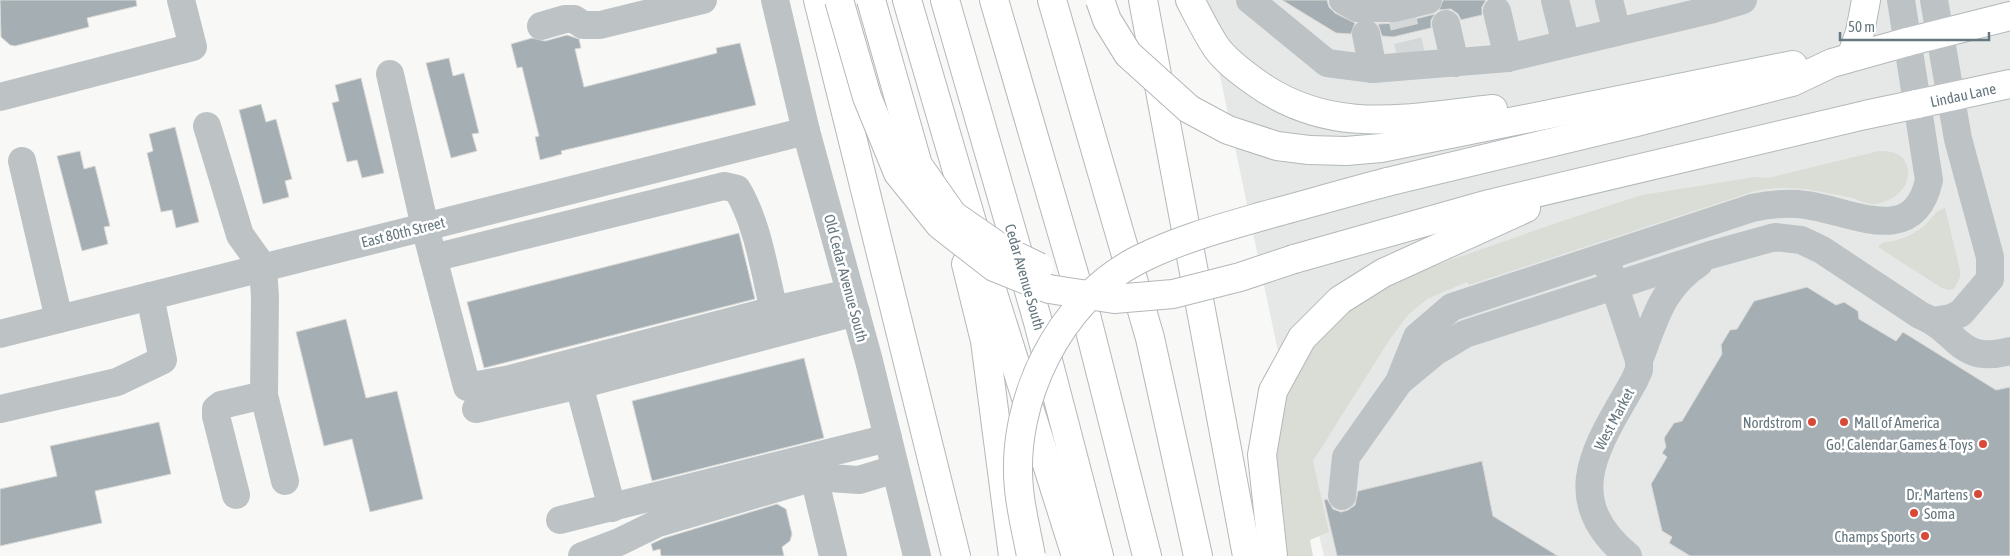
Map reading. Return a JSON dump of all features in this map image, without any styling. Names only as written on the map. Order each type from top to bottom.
[{"type":"main road","points":[[818,0],[956,556]]},
{"type":"main road","points":[[839,0],[867,97],[898,172],[940,225],[994,267],[1049,289],[1114,299],[1174,294],[1240,277],[1294,259],[1441,216],[1578,184]]},
{"type":"main road","points":[[870,0],[918,165],[953,215],[1002,249],[1051,273],[1106,283],[1171,279],[1234,265],[1294,259]]},
{"type":"main road","points":[[902,0],[985,340],[1014,556]]},
{"type":"main road","points":[[907,0],[991,287],[1076,556]]},
{"type":"main road","name":"Cedar Avenue South","points":[[945,0],[1038,322],[1100,556]]},
{"type":"main road","points":[[994,0],[1086,316],[1147,556]]},
{"type":"main road","points":[[1052,0],[1150,338],[1198,556]]},
{"type":"main road","points":[[1059,0],[1080,94]]},
{"type":"main road","points":[[1100,0],[1107,20],[1128,54],[1189,109],[1228,130],[1277,146],[1309,150],[1346,151],[1381,148],[1790,65],[1841,60]]},
{"type":"main road","points":[[1135,0],[1165,112]]},
{"type":"main road","points":[[1143,0],[1247,556]]},
{"type":"main road","points":[[1190,0],[1216,48],[1236,69],[1268,92],[1291,103],[1333,118],[1366,121],[1402,120],[1492,109],[1619,99]]},
{"type":"main road","points":[[1841,60],[1860,32],[1866,0]]},
{"type":"main road","points":[[1031,556],[1018,488],[1019,447],[1026,410],[1037,375],[1051,348],[1069,321],[1088,298],[1112,276],[1136,261],[1165,247],[1222,228],[1387,182],[1637,122],[1792,82],[1841,60],[2010,16]]},
{"type":"main road","name":"Lindau Lane","points":[[1578,184],[1865,115],[2010,84]]},
{"type":"main road","points":[[1274,556],[1262,455],[1274,391],[1302,338],[1340,300],[1383,273],[1578,184]]},
{"type":"street","points":[[0,96],[192,47],[181,0]]},
{"type":"street","points":[[541,26],[574,18],[583,25],[600,25],[703,0]]},
{"type":"street","name":"Old Cedar Avenue South","points":[[775,0],[806,131],[853,302],[917,556]]},
{"type":"street","points":[[1250,0],[1327,63],[1373,70],[1508,58],[1743,0]]},
{"type":"street","points":[[1343,0],[1357,8],[1395,8],[1428,0]]},
{"type":"street","points":[[1555,0],[1566,44]]},
{"type":"street","points":[[1609,0],[1617,32]]},
{"type":"street","points":[[1342,496],[1346,457],[1399,382],[1416,337],[1452,307],[1606,258],[1752,208],[1779,202],[1806,205],[1879,222],[1898,219],[1911,212],[1925,196],[1929,180],[1901,0]]},
{"type":"street","points":[[1934,0],[1958,139],[1990,257],[1990,279],[1961,313],[1950,318],[1934,321]]},
{"type":"street","points":[[1497,11],[1508,58]]},
{"type":"street","points":[[1446,24],[1455,63]]},
{"type":"street","points":[[1366,34],[1373,70]]},
{"type":"street","points":[[390,74],[425,227],[467,387],[510,378],[774,310],[853,302]]},
{"type":"street","points":[[207,126],[240,235],[263,267],[265,297],[264,395],[285,481]]},
{"type":"street","name":"East 80th Street","points":[[0,334],[806,131]]},
{"type":"street","points":[[22,160],[59,319]]},
{"type":"street","points":[[433,258],[724,186],[737,189],[743,199],[753,226],[774,310]]},
{"type":"street","points":[[1399,382],[1435,352],[1465,334],[1710,255],[1775,237],[1801,240],[1822,250],[1920,315],[1934,321],[1955,342],[1974,354],[1994,355],[2010,351]]},
{"type":"street","name":"West Market","points":[[1628,556],[1612,542],[1592,504],[1589,480],[1592,461],[1598,444],[1639,370],[1640,360],[1669,289],[1684,273],[1710,255]]},
{"type":"street","points":[[1606,258],[1640,360]]},
{"type":"street","points":[[0,409],[117,382],[163,360],[150,296]]},
{"type":"street","points":[[476,409],[579,385],[853,302]]},
{"type":"street","points":[[579,385],[612,508]]},
{"type":"street","points":[[236,495],[216,410],[221,405],[264,395]]},
{"type":"street","points":[[560,520],[888,438]]},
{"type":"street","points":[[582,556],[621,549],[658,523],[814,477],[859,480],[895,469]]},
{"type":"street","points":[[814,477],[833,556]]},
{"type":"shaded area","points":[[1204,0],[2010,0],[2010,556],[1324,556],[1300,456]]},
{"type":"shaded area","points":[[1879,151],[1893,152],[1903,158],[1907,166],[1907,181],[1904,187],[1887,201],[1870,204],[1824,192],[1790,188],[1755,191],[1469,285],[1467,282],[1427,299],[1408,315],[1390,339],[1313,461],[1329,532],[1310,540],[1313,556],[1285,556],[1278,497],[1276,447],[1285,402],[1296,375],[1318,340],[1337,318],[1382,284],[1642,195],[1755,177],[1768,178]]},
{"type":"shaded area","points":[[1945,208],[1960,270],[1960,277],[1954,289],[1949,290],[1942,288],[1878,247],[1882,243],[1914,233]]},
{"type":"building","points":[[0,0],[136,0],[137,6],[87,18],[89,27],[15,46],[10,45],[1,37]]},
{"type":"building","points":[[1282,0],[1327,0],[1329,7],[1335,13],[1355,23],[1351,34],[1336,33]]},
{"type":"building","points":[[1443,0],[1486,0],[1482,7],[1482,15],[1461,20],[1458,14],[1451,9],[1439,10]]},
{"type":"building","points":[[1435,14],[1431,20],[1431,28],[1393,37],[1382,36],[1378,24],[1399,23]]},
{"type":"building","points":[[567,35],[579,39],[581,48],[575,49],[584,87],[717,53],[716,48],[740,43],[756,105],[561,151],[562,154],[540,160],[535,137],[539,136],[522,67],[517,68],[511,44],[532,38],[545,41]]},
{"type":"building","points":[[449,58],[453,76],[464,73],[479,133],[472,134],[477,151],[451,158],[426,63]]},
{"type":"building","points":[[361,78],[384,173],[362,178],[357,160],[347,162],[332,103],[339,101],[335,85]]},
{"type":"building","points":[[261,104],[266,122],[276,119],[292,179],[285,181],[289,197],[263,204],[239,110]]},
{"type":"building","points":[[175,127],[199,222],[176,228],[172,210],[161,212],[147,153],[153,151],[149,134]]},
{"type":"building","points":[[80,151],[84,169],[95,166],[110,226],[104,227],[108,244],[82,251],[57,156]]},
{"type":"building","points":[[739,233],[755,299],[484,368],[467,302]]},
{"type":"building","name":"Mall of America","points":[[1807,287],[1836,305],[1844,302],[1858,311],[1859,319],[1896,341],[1903,332],[1996,390],[2010,387],[2010,556],[1690,556],[1669,543],[1672,537],[1662,531],[1651,484],[1667,457],[1662,453],[1666,447],[1664,438],[1674,423],[1682,421],[1722,354],[1721,345],[1730,330],[1737,329],[1754,301]]},
{"type":"building","points":[[346,319],[366,398],[397,391],[423,499],[370,512],[352,439],[324,446],[296,332]]},
{"type":"building","points":[[804,358],[824,438],[652,481],[632,401]]},
{"type":"building","points":[[159,422],[171,474],[95,491],[102,523],[0,546],[0,489],[57,476],[50,446]]},
{"type":"building","points":[[1482,461],[1493,516],[1558,556],[1337,556],[1324,500],[1327,499],[1333,509],[1341,512],[1355,505],[1358,491]]},
{"type":"building","points":[[777,504],[786,509],[792,534],[790,541],[782,547],[784,556],[661,556],[660,549],[653,551],[651,544],[664,538]]},
{"type":"tunnel","points":[[1398,0],[1414,67]]},
{"type":"place","name":"Nordstrom","points":[[1812,422]]},
{"type":"place","name":"Mall of America","points":[[1844,422]]},
{"type":"place","name":"Go! Calendar Games & Toys","points":[[1983,444]]},
{"type":"place","name":"Dr. Martens","points":[[1978,494]]},
{"type":"place","name":"Soma","points":[[1914,513]]},
{"type":"place","name":"Champs Sports","points":[[1925,536]]}]
